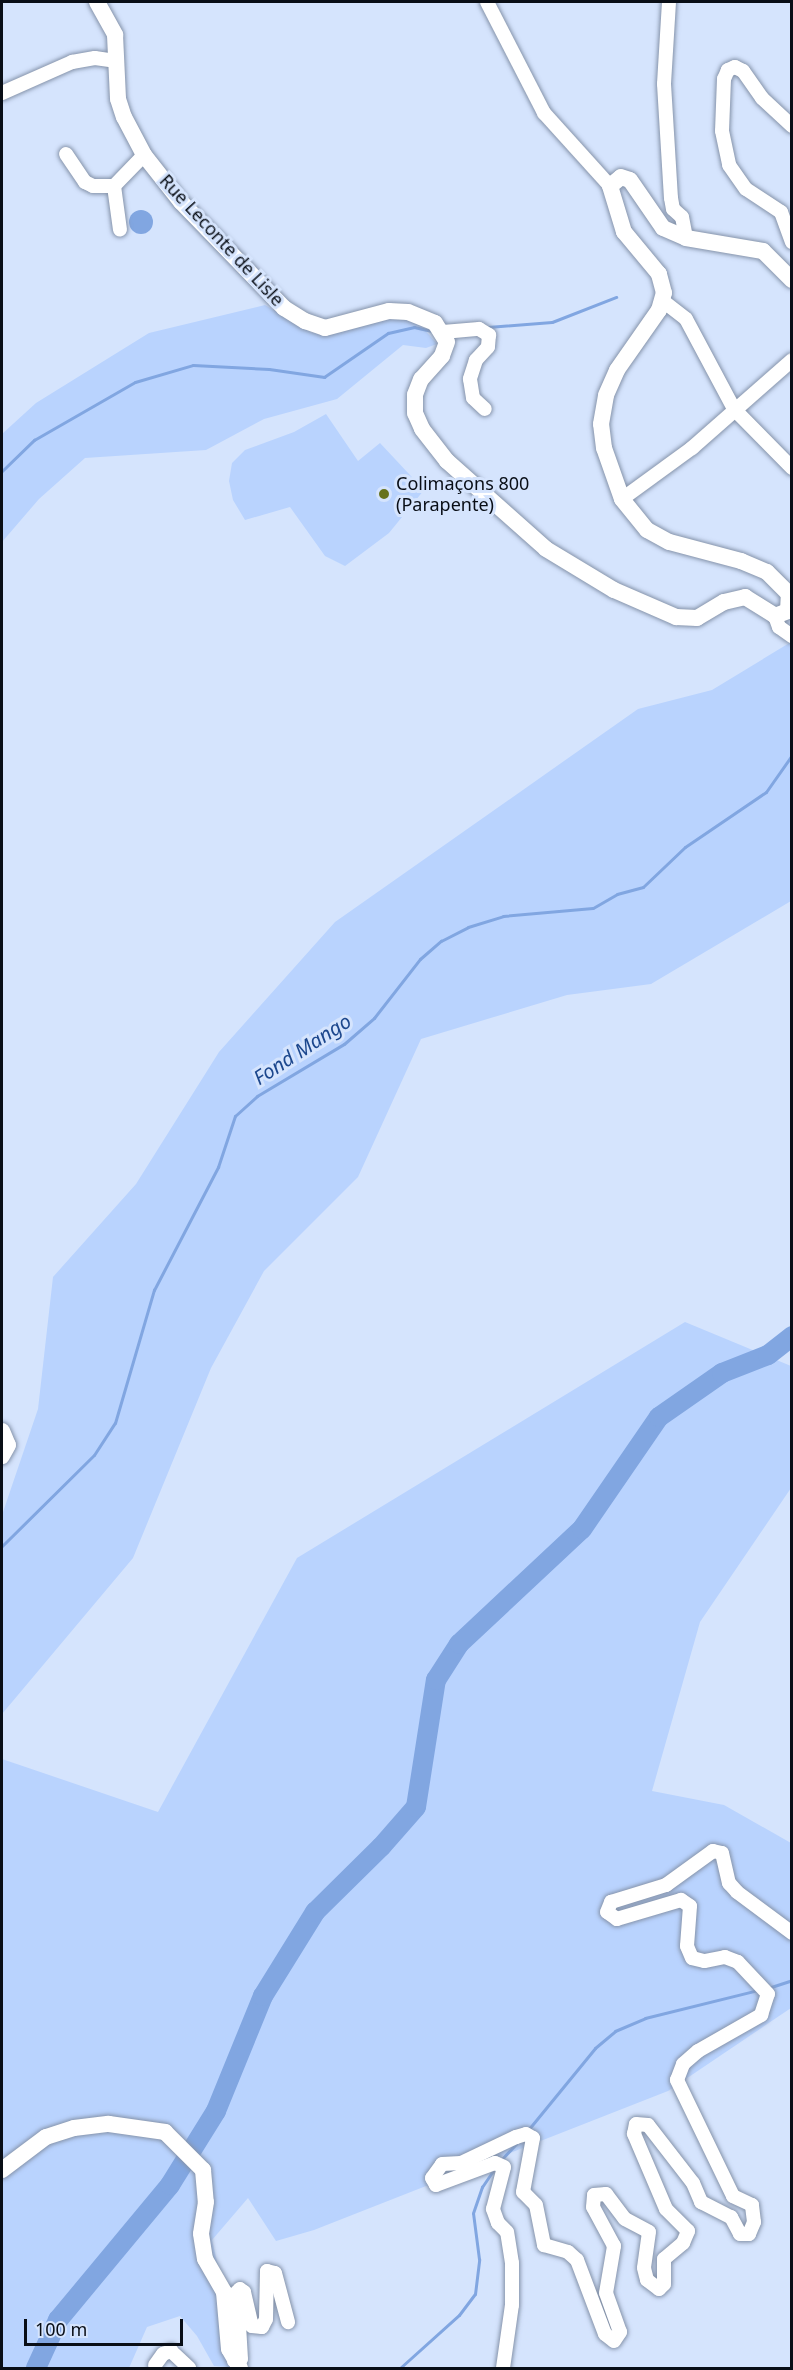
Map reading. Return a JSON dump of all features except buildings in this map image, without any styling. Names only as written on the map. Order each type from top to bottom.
[{"type":"main road","name":"Rue Leconte de Lisle","points":[[97,2],[111,23],[117,61],[118,99],[144,155],[181,202],[268,291],[305,321],[325,328],[389,310],[423,316],[443,332]]},
{"type":"main road","points":[[443,332],[447,342],[442,356],[422,379],[415,395],[422,429],[447,461],[546,549],[614,590],[676,617],[697,618],[724,602],[745,597],[775,616],[788,610],[789,594],[767,572],[741,561],[669,542],[634,518],[622,499],[604,448],[601,424],[606,395],[617,370],[663,301],[659,274],[624,232],[610,186],[615,179],[630,180],[663,228],[686,238],[763,251],[792,279]]},
{"type":"main road","points":[[2,1431],[8,1445],[2,1456]]},
{"type":"main road","points":[[2,2170],[46,2137],[74,2128],[109,2124],[165,2132],[203,2170],[206,2188],[202,2245],[205,2259],[224,2292],[229,2349],[237,2365]]},
{"type":"street","points":[[487,2],[544,113],[610,186]]},
{"type":"street","points":[[669,2],[664,84],[671,198],[674,209],[682,217],[686,238]]},
{"type":"street","points":[[2,93],[72,62],[95,58],[117,61]]},
{"type":"street","points":[[792,126],[762,98],[743,71],[735,67],[728,70],[724,79],[722,131],[729,165],[746,189],[782,212],[792,242]]},
{"type":"street","points":[[66,154],[85,182],[114,186]]},
{"type":"street","points":[[114,186],[144,155]]},
{"type":"street","points":[[114,186],[120,230]]},
{"type":"street","points":[[663,301],[686,319],[734,409],[792,468]]},
{"type":"street","points":[[443,332],[479,329],[489,335],[488,347],[476,360],[470,379],[473,398],[485,409]]},
{"type":"street","points":[[622,499],[692,448],[792,360]]},
{"type":"street","points":[[775,616],[779,627],[792,636]]},
{"type":"street","points":[[503,2368],[512,2305],[512,2263],[507,2232],[498,2223],[493,2209],[504,2167],[495,2163],[436,2185],[432,2178],[442,2164],[460,2163],[516,2136],[526,2134],[533,2138],[523,2192],[536,2205],[544,2246],[568,2252],[577,2260],[605,2334],[614,2341],[620,2332],[606,2293],[614,2246],[593,2207],[594,2195],[606,2194],[625,2219],[649,2232],[644,2268],[647,2280],[659,2289],[663,2284],[664,2259],[684,2243],[688,2231],[666,2209],[634,2134],[636,2124],[648,2125],[693,2183],[700,2202],[731,2217],[740,2234],[749,2234],[754,2222],[752,2205],[733,2196],[677,2080],[683,2064],[698,2051],[761,2015],[768,1994],[738,1962],[725,1957],[704,1961],[692,1958],[687,1946],[690,1906],[681,1900],[617,1919],[607,1912],[611,1902],[666,1886],[713,1851],[722,1853],[729,1883],[737,1892],[792,1933]]},
{"type":"street","points":[[237,2365],[241,2359],[237,2292],[240,2289],[244,2292],[252,2325],[262,2327],[266,2319],[267,2271],[275,2274],[288,2322]]},
{"type":"street","points":[[155,2365],[163,2354],[171,2351],[189,2368]]},
{"type":"shaded area","points":[[141,210],[149,214],[153,222],[149,230],[141,234],[133,230],[129,222],[133,214]]},
{"type":"shaded area","points":[[265,305],[312,333],[343,330],[389,316],[417,321],[437,344],[426,348],[403,345],[337,399],[264,419],[206,450],[85,458],[39,499],[2,542],[2,434],[36,403],[149,333]]},
{"type":"shaded area","points":[[326,414],[358,461],[380,443],[424,490],[389,533],[345,566],[325,556],[290,507],[245,520],[233,500],[229,481],[232,463],[245,450],[294,432]]},
{"type":"shaded area","points":[[791,642],[791,901],[651,984],[567,995],[421,1039],[358,1177],[264,1271],[211,1368],[133,1558],[2,1714],[2,1515],[38,1409],[53,1277],[136,1184],[219,1052],[335,922],[638,709],[712,690]]},
{"type":"shaded area","points":[[685,1322],[791,1366],[791,1488],[700,1622],[652,1791],[724,1805],[791,1843],[791,2008],[668,2091],[314,2230],[276,2241],[248,2198],[212,2240],[242,2368],[214,2366],[197,2336],[180,2316],[147,2327],[129,2368],[2,2368],[2,1759],[158,1812],[297,1558]]},
{"type":"waterway","points":[[488,327],[552,322],[616,297]]},
{"type":"waterway","points":[[2,471],[34,440],[135,382],[193,365],[269,369],[324,377],[388,333],[414,327],[432,331]]},
{"type":"waterway","name":"Fond Mango","points":[[2,1546],[94,1455],[115,1423],[154,1290],[218,1167],[235,1116],[257,1096],[344,1044],[374,1018],[420,959],[441,941],[468,927],[503,916],[593,908],[617,894],[643,887],[685,847],[766,792],[792,755]]},
{"type":"waterway","points":[[36,2368],[58,2320],[170,2185],[216,2111],[263,1996],[315,1912],[381,1847],[416,1807],[436,1680],[459,1644],[582,1529],[659,1417],[722,1373],[768,1355],[792,1336]]},
{"type":"waterway","points":[[768,1988],[792,1980]]},
{"type":"waterway","points":[[528,2130],[595,2048],[615,2031],[645,2018],[758,1990]]},
{"type":"waterway","points":[[500,2161],[516,2144]]},
{"type":"waterway","points":[[400,2368],[459,2315],[475,2294],[479,2259],[473,2213],[482,2187],[494,2169]]},
{"type":"place","name":"Colimaçons 800 (Parapente)","points":[[384,494]]}]
